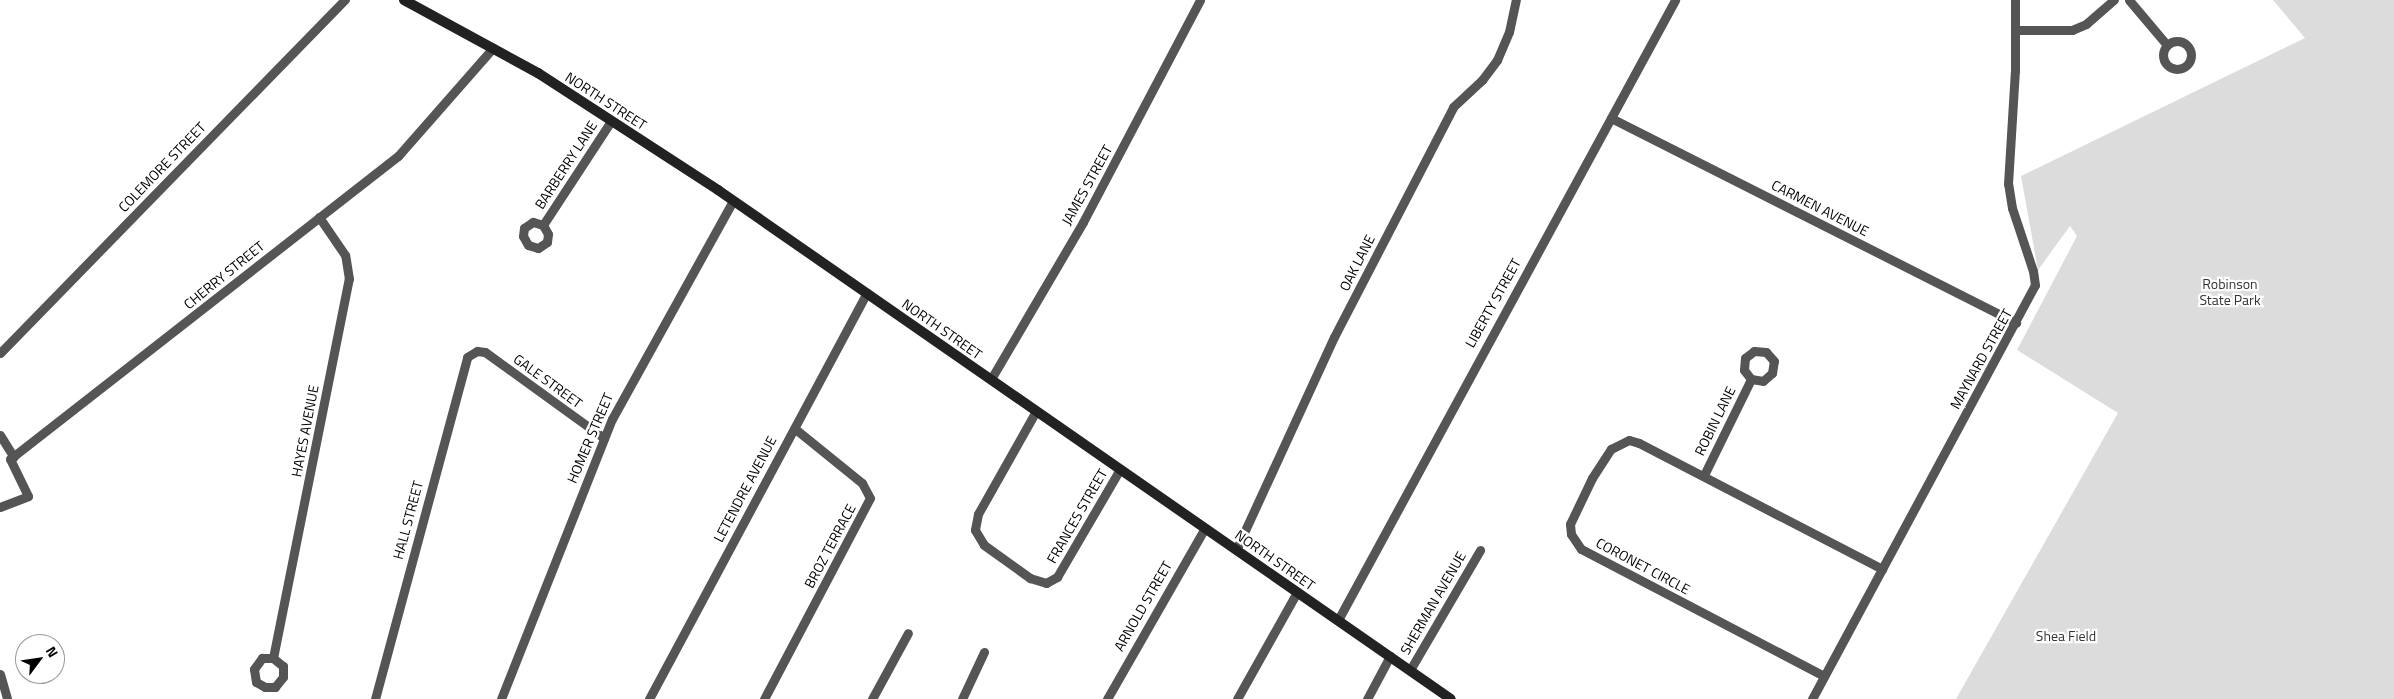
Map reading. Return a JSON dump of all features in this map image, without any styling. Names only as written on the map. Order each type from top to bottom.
[{"type":"main road","name":"NORTH STREET","points":[[404,0],[493,48],[611,121],[733,201],[1452,699]]},
{"type":"street","name":"COLEMORE STREET","points":[[0,353],[346,0]]},
{"type":"street","name":"JAMES STREET","points":[[991,379],[1083,222],[1200,0]]},
{"type":"street","name":"OAK LANE","points":[[1236,550],[1338,328],[1453,107],[1482,80],[1497,60],[1509,32],[1516,0]]},
{"type":"street","name":"LIBERTY STREET","points":[[1338,620],[1675,0]]},
{"type":"street","name":"MAYNARD STREET","points":[[1812,699],[2035,285],[2033,271],[2012,208],[2008,184],[2016,0]]},
{"type":"street","points":[[2016,30],[2072,30],[2086,24],[2114,0]]},
{"type":"street","points":[[2128,0],[2167,45]]},
{"type":"street","name":"CHERRY STREET","points":[[14,457],[407,148],[493,48]]},
{"type":"street","name":"CARMEN AVENUE","points":[[1611,118],[2016,323]]},
{"type":"street","name":"BARBERRY LANE","points":[[543,225],[611,121]]},
{"type":"street","name":"HOMER STREET","points":[[501,699],[604,438],[628,386],[733,201]]},
{"type":"street","name":"HAYES AVENUE","points":[[273,658],[349,279],[345,255],[319,218]]},
{"type":"street","name":"LETENDRE AVENUE","points":[[649,699],[867,293]]},
{"type":"street","name":"GALE STREET","points":[[474,352],[485,352],[604,438]]},
{"type":"street","name":"HALL STREET","points":[[375,699],[461,371],[466,359],[474,352]]},
{"type":"street","name":"ROBIN LANE","points":[[1704,476],[1751,379]]},
{"type":"street","name":"FRANCES STREET","points":[[1036,411],[975,521],[974,530],[984,545],[1030,578],[1046,583],[1057,577],[1120,469]]},
{"type":"street","name":"BROZ TERRACE","points":[[764,699],[870,498],[862,483],[794,428]]},
{"type":"street","points":[[0,435],[14,457],[10,459],[28,496],[0,507]]},
{"type":"street","name":"CORONET CIRCLE","points":[[1824,676],[1581,549],[1571,534],[1572,515],[1592,478],[1611,450],[1629,440],[1639,443],[1882,569]]},
{"type":"street","name":"ARNOLD STREET","points":[[1107,699],[1205,528]]},
{"type":"street","name":"SHERMAN AVENUE","points":[[1410,670],[1480,550]]},
{"type":"street","points":[[1238,699],[1297,592]]},
{"type":"street","points":[[872,699],[908,633]]},
{"type":"street","points":[[962,699],[984,652]]},
{"type":"street","points":[[1367,699],[1390,656]]},
{"type":"street","points":[[0,674],[7,699]]},
{"type":"green space","name":"Robinson State Park","points":[[2273,0],[2394,0],[2394,699],[1956,699],[2118,413],[2017,350],[2077,236],[2070,226],[2038,270],[2021,176],[2305,38]]},
{"type":"park label","name":"Shea Field","points":[[2066,636]]}]
